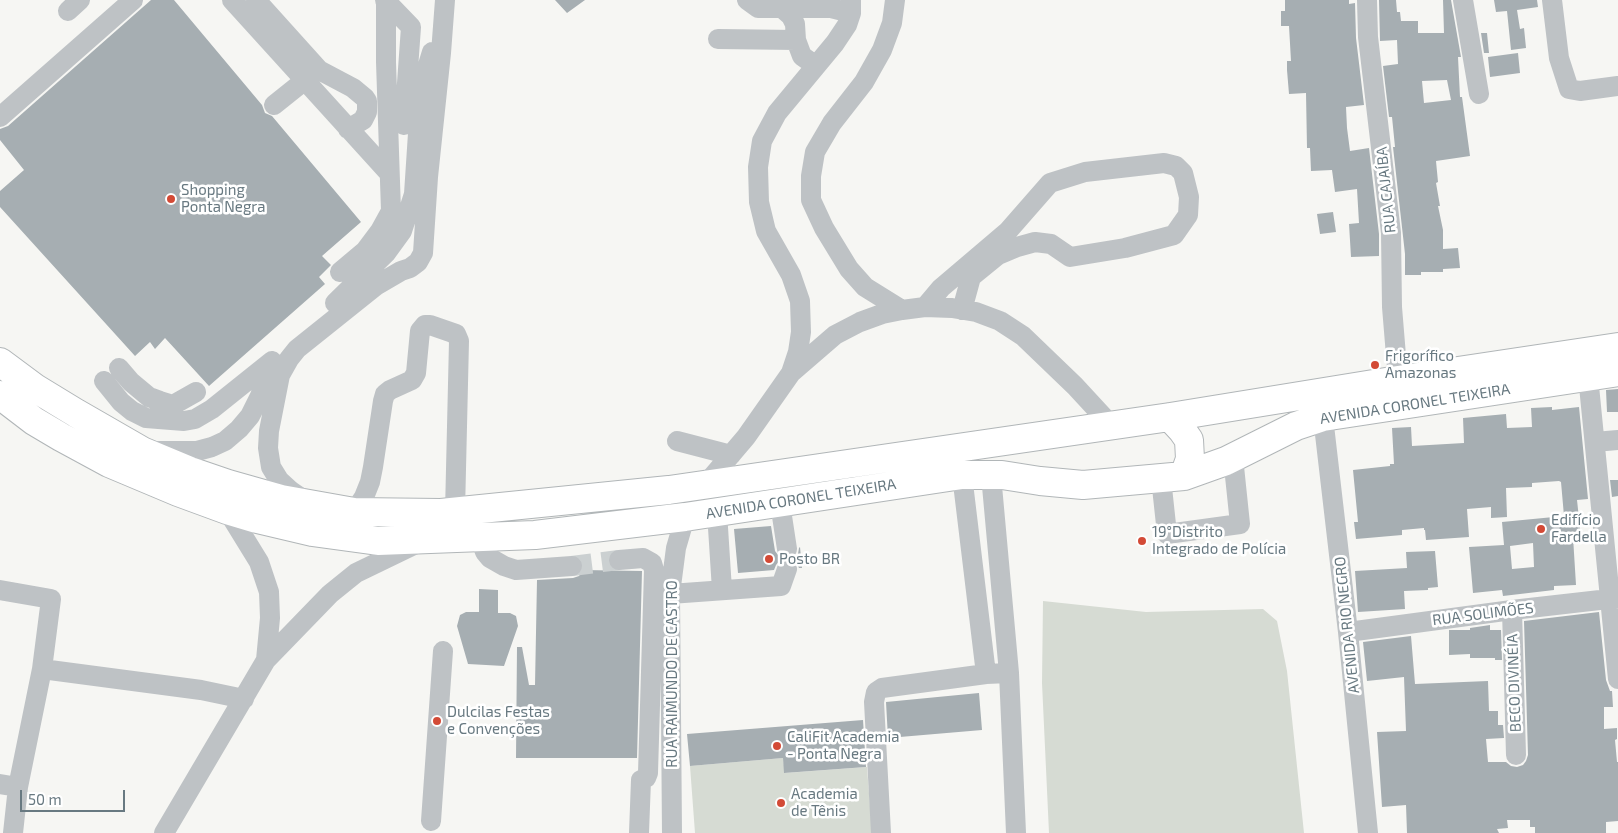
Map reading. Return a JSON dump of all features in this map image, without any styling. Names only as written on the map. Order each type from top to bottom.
[{"type":"highway","name":"AVENIDA CORONEL TEIXEIRA","points":[[0,362],[35,388],[76,413],[142,450],[190,471],[253,492],[312,506],[354,512],[414,513],[455,512],[669,490],[1170,417],[1618,347]]},
{"type":"highway","name":"AVENIDA CORONEL TEIXEIRA","points":[[0,395],[34,422],[109,463],[227,510],[312,532],[378,541],[422,541],[535,535],[685,517],[962,475],[991,475],[1083,485],[1172,477],[1233,457],[1296,426],[1323,417],[1618,372]]},
{"type":"highway","points":[[1170,417],[1189,440],[1190,459],[1172,477]]},
{"type":"street","points":[[0,117],[133,0]]},
{"type":"street","points":[[232,0],[389,173]]},
{"type":"street","points":[[256,0],[319,70],[353,88],[365,98],[367,101],[367,112],[363,120],[348,129]]},
{"type":"street","points":[[312,506],[279,480],[271,466],[268,448],[269,431],[280,375],[297,349],[356,300],[377,285],[418,262],[423,253],[428,177],[442,53],[445,0]]},
{"type":"street","points":[[706,484],[746,437],[790,373],[798,352],[801,332],[800,301],[791,274],[766,231],[759,202],[758,167],[762,141],[777,112],[835,43],[847,25],[851,6],[831,8],[758,8],[747,0]]},
{"type":"street","points":[[895,0],[892,23],[882,50],[864,82],[832,124],[815,152],[811,176],[811,200],[824,228],[849,269],[865,287],[902,310]]},
{"type":"street","name":"RUA CAJAÍBA","points":[[1366,0],[1368,37],[1391,233],[1392,307],[1398,380]]},
{"type":"street","points":[[1463,0],[1479,94]]},
{"type":"street","points":[[1552,0],[1559,58],[1569,89],[1580,91],[1618,86]]},
{"type":"street","points":[[386,1],[411,27],[404,136],[405,179],[410,208]]},
{"type":"street","points":[[340,272],[365,251],[380,231],[391,211],[386,1]]},
{"type":"street","points":[[783,9],[791,16],[796,40],[802,56],[816,66]]},
{"type":"street","points":[[196,392],[173,405],[149,397],[131,382],[111,374],[121,402],[146,418],[168,420],[195,419],[212,409],[274,360],[284,348],[343,296],[386,253],[402,231],[410,208],[416,168],[421,88],[431,53],[442,33]]},
{"type":"street","points":[[718,39],[796,40]]},
{"type":"street","points":[[386,62],[409,54]]},
{"type":"street","points":[[274,105],[304,81]]},
{"type":"street","points":[[925,307],[941,288],[1008,231],[1050,184],[1085,172],[1164,163],[1176,166],[1183,173],[1189,197],[1188,215],[1174,235],[1125,248],[1070,257],[1051,244],[1035,242],[1017,247],[998,255],[971,277],[962,310]]},
{"type":"street","points":[[402,231],[424,238]]},
{"type":"street","points":[[386,253],[401,271]]},
{"type":"street","points":[[790,373],[835,335],[860,322],[882,314],[925,307],[976,312],[1000,321],[1023,336],[1075,386],[1111,425]]},
{"type":"street","points":[[354,512],[364,497],[374,467],[385,394],[412,380],[416,373],[420,331],[425,325],[456,334],[460,341],[455,512]]},
{"type":"street","points":[[142,450],[197,451],[212,447],[225,440],[239,429],[250,416],[274,360]]},
{"type":"street","points":[[1588,376],[1614,598],[1618,679]]},
{"type":"street","name":"AVENIDA RIO NEGRO","points":[[1323,417],[1348,632],[1368,833]]},
{"type":"street","points":[[1595,442],[1618,440]]},
{"type":"street","points":[[677,441],[732,455]]},
{"type":"street","points":[[1172,477],[1167,534],[1240,524],[1233,457]]},
{"type":"street","points":[[962,475],[986,674]]},
{"type":"street","points":[[991,475],[1009,673],[1016,833]]},
{"type":"street","points":[[780,503],[787,549]]},
{"type":"street","points":[[227,510],[260,562],[269,592],[270,618],[266,660]]},
{"type":"street","points":[[717,512],[722,590]]},
{"type":"street","name":"RUA RAIMUNDO DE CASTRO","points":[[672,833],[670,594],[676,548],[685,517]]},
{"type":"street","points":[[480,538],[485,552],[490,558],[516,570],[572,566]]},
{"type":"street","points":[[164,833],[266,660],[330,594],[356,574],[422,541]]},
{"type":"street","points":[[619,560],[643,558],[652,563],[654,570],[648,773],[646,778],[641,780],[639,833]]},
{"type":"street","points":[[670,594],[782,586],[787,569]]},
{"type":"street","points":[[0,590],[52,599],[42,669],[9,786],[13,833]]},
{"type":"street","name":"RUA SOLIMÕES","points":[[1348,632],[1614,598]]},
{"type":"street","name":"BECO DIVINÉIA","points":[[1512,610],[1516,755]]},
{"type":"street","points":[[431,821],[443,651]]},
{"type":"street","points":[[42,669],[202,690],[244,699]]},
{"type":"street","points":[[881,833],[874,702],[876,692],[882,688],[986,674],[1009,673]]},
{"type":"shaded area","points":[[1043,601],[1146,612],[1263,609],[1277,621],[1287,671],[1304,833],[1049,833],[1042,683]]},
{"type":"shaded area","name":"Academia de Tênis","points":[[783,758],[785,773],[867,767],[872,833],[695,833],[690,766]]},
{"type":"building","name":"Shopping Ponta Negra","points":[[151,0],[174,0],[262,105],[265,113],[272,116],[361,222],[322,256],[331,265],[319,277],[325,284],[209,386],[165,338],[155,349],[150,342],[135,356],[0,207],[0,191],[24,170],[0,140],[0,129],[8,126]]},
{"type":"building","points":[[555,0],[585,0],[567,13]]},
{"type":"building","points":[[1285,0],[1349,0],[1349,4],[1355,3],[1356,38],[1364,105],[1346,107],[1347,128],[1350,151],[1369,148],[1379,234],[1379,256],[1351,257],[1349,224],[1359,223],[1357,189],[1335,192],[1332,170],[1311,171],[1310,148],[1307,148],[1306,93],[1289,94],[1287,61],[1291,61],[1289,26],[1281,26],[1281,11],[1285,11]]},
{"type":"building","points":[[1379,0],[1396,0],[1397,12],[1400,12],[1401,21],[1418,21],[1418,33],[1444,33],[1443,0],[1451,0],[1461,57],[1458,57],[1460,97],[1462,97],[1470,156],[1436,161],[1438,182],[1436,183],[1443,230],[1443,249],[1458,248],[1460,268],[1443,269],[1443,272],[1421,272],[1421,275],[1405,275],[1405,254],[1393,147],[1395,147],[1392,117],[1389,117],[1383,66],[1398,64],[1397,40],[1380,41]],"holes":[[[1447,80],[1451,100],[1424,103],[1422,81]]]},
{"type":"building","points":[[1494,0],[1537,0],[1538,7],[1517,10],[1520,29],[1524,28],[1526,48],[1511,50],[1507,11],[1496,12]]},
{"type":"building","points":[[1481,33],[1487,33],[1489,53],[1484,53]]},
{"type":"building","points":[[1518,53],[1520,73],[1490,77],[1488,57]]},
{"type":"building","points":[[1333,212],[1336,232],[1320,234],[1317,214]]},
{"type":"building","points":[[1618,389],[1618,412],[1607,412],[1606,390]]},
{"type":"building","points":[[1552,407],[1552,410],[1579,407],[1588,499],[1577,500],[1581,537],[1573,537],[1576,585],[1554,586],[1554,590],[1503,596],[1502,590],[1473,593],[1469,547],[1504,545],[1502,522],[1564,516],[1561,482],[1559,481],[1532,483],[1532,487],[1506,488],[1507,517],[1491,518],[1491,507],[1467,509],[1469,537],[1426,540],[1424,528],[1402,530],[1402,535],[1356,539],[1354,522],[1358,522],[1353,470],[1394,464],[1392,428],[1411,427],[1412,446],[1464,443],[1463,418],[1506,414],[1507,428],[1532,427],[1531,408]],"holes":[[[1533,543],[1534,567],[1512,569],[1510,546]]]},
{"type":"building","points":[[1610,480],[1618,480],[1618,496],[1612,497]]},
{"type":"building","name":"Posto BR","points":[[771,526],[775,551],[781,559],[774,570],[738,573],[734,529]]},
{"type":"building","points":[[800,547],[802,568],[799,568],[793,559],[798,554]]},
{"type":"building","points":[[1435,551],[1438,587],[1428,588],[1428,590],[1404,591],[1405,609],[1358,612],[1355,571],[1407,568],[1406,552]]},
{"type":"building","points":[[583,570],[642,571],[637,758],[516,758],[517,647],[522,647],[529,685],[535,685],[537,580],[573,578],[579,576]]},
{"type":"building","points":[[479,589],[498,590],[498,613],[510,613],[516,616],[518,626],[504,666],[468,664],[457,626],[460,615],[466,612],[479,612]]},
{"type":"building","points":[[1599,612],[1606,680],[1610,691],[1612,691],[1613,707],[1604,707],[1604,729],[1617,728],[1617,739],[1615,740],[1618,762],[1618,821],[1606,822],[1606,833],[1535,833],[1535,827],[1530,827],[1530,820],[1507,820],[1508,828],[1497,829],[1499,833],[1407,833],[1406,805],[1382,807],[1377,732],[1406,731],[1404,677],[1367,681],[1363,642],[1411,636],[1415,684],[1488,681],[1489,711],[1498,711],[1498,725],[1503,725],[1504,738],[1486,739],[1488,762],[1506,762],[1511,766],[1517,767],[1523,765],[1528,755],[1524,621]]},
{"type":"building","points":[[1490,625],[1490,630],[1501,630],[1502,660],[1495,660],[1495,658],[1470,658],[1470,654],[1449,655],[1449,630],[1470,630],[1470,628]]},
{"type":"building","points":[[979,693],[982,730],[888,738],[886,702]]},
{"type":"building","name":"CaliFit Academia - Ponta Negra","points":[[863,720],[866,767],[784,773],[783,758],[690,766],[687,734]]},
{"type":"tunnel","points":[[572,566],[619,560]]},
{"type":"place","name":"Shopping Ponta Negra","points":[[171,199]]},
{"type":"place","name":"Frigorífico Amazonas","points":[[1375,365]]},
{"type":"place","name":"Edifício Fardella","points":[[1541,529]]},
{"type":"place","name":"19°Distrito Integrado de Polícia","points":[[1142,541]]},
{"type":"place","name":"Posto BR","points":[[769,559]]},
{"type":"place","name":"Dulcilas Festas e Convenções","points":[[437,721]]},
{"type":"place","name":"CaliFit Academia - Ponta Negra","points":[[777,746]]},
{"type":"place","name":"Academia de Tênis","points":[[781,803]]}]
